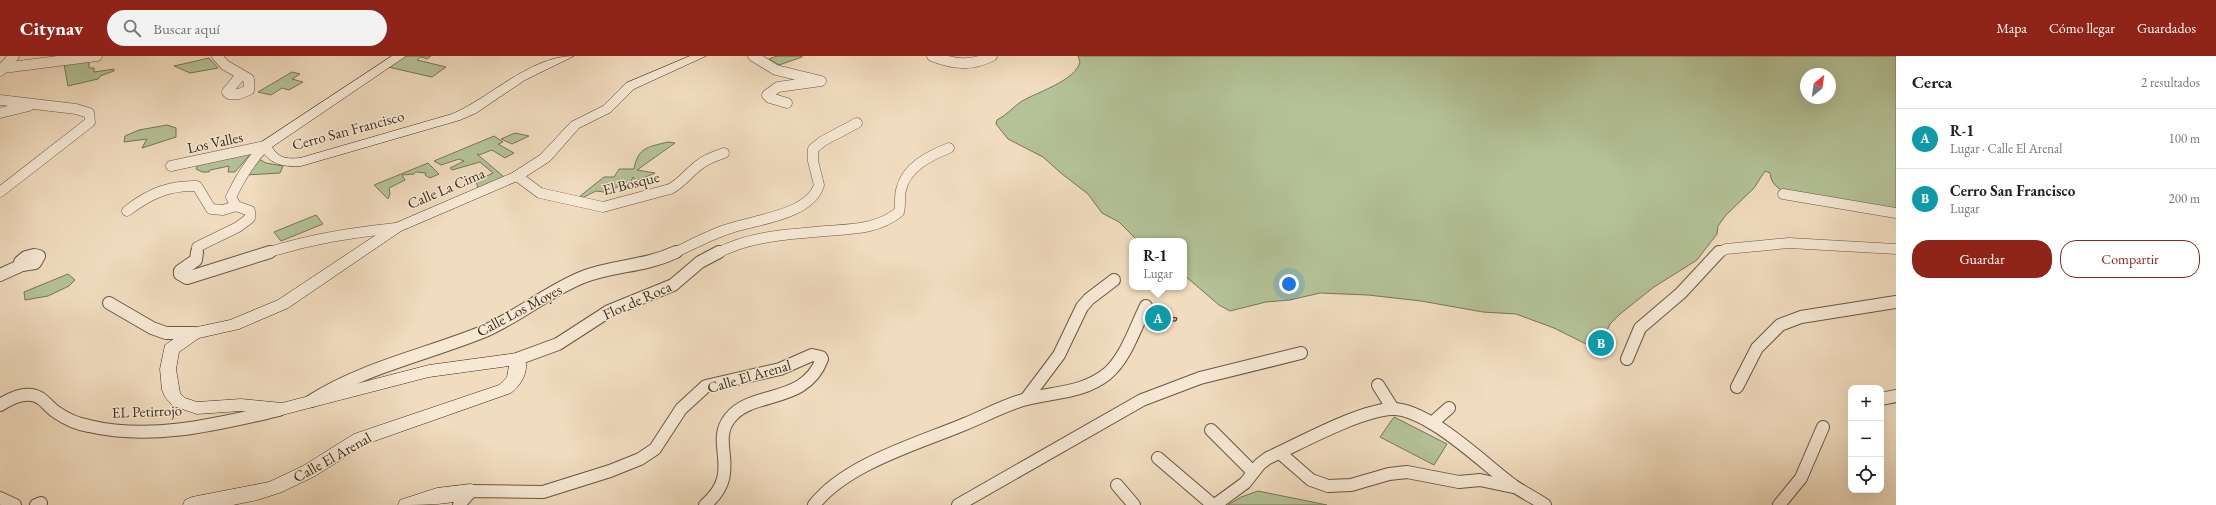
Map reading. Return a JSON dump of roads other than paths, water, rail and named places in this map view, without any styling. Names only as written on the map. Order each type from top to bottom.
[{"type":"street","points":[[1,70],[14,56]]},
{"type":"street","points":[[1,70],[97,56]]},
{"type":"street","points":[[217,56],[225,65],[241,75]]},
{"type":"street","name":"Cerro San Francisco","points":[[400,56],[265,146],[269,154],[275,160],[285,163],[301,162],[336,153],[467,113],[521,78],[568,56]]},
{"type":"street","name":"Calle La Cima","points":[[169,341],[194,333],[233,325],[282,304],[307,289],[396,228],[517,176],[545,158],[575,125],[607,109],[630,86],[700,56]]},
{"type":"street","points":[[753,56],[772,69],[792,76],[819,79],[821,81],[789,85],[775,89],[767,95],[770,98],[786,103]]},
{"type":"street","points":[[932,56],[948,63],[964,65],[984,61],[992,56]]},
{"type":"street","points":[[0,100],[83,111],[89,113],[90,122],[76,135],[0,192]]},
{"type":"street","points":[[0,112],[35,105]]},
{"type":"street","name":"Calle Los Moyes","points":[[169,341],[167,380],[173,397],[179,402],[197,408],[240,405],[282,409],[308,402],[333,386],[364,371],[464,339],[487,330],[585,276],[656,260],[735,226],[785,213],[800,206],[813,196],[819,185],[817,174],[812,162],[813,149],[826,139],[841,133],[857,123]]},
{"type":"street","points":[[236,206],[231,197],[239,180],[255,156],[265,146]]},
{"type":"street","name":"Los Valles","points":[[171,166],[265,146]]},
{"type":"street","name":"Flor de Roca","points":[[308,402],[429,371],[517,359],[558,344],[609,311],[673,285],[700,262],[725,249],[765,238],[858,229],[888,220],[899,212],[903,182],[912,170],[927,158],[949,148]]},
{"type":"street","name":"El Bosque","points":[[517,176],[540,193],[587,206],[603,207],[620,204],[670,189],[680,184],[696,166],[707,159],[724,153]]},
{"type":"street","points":[[127,211],[145,196],[162,189],[181,184],[197,186],[211,209],[223,210],[236,206],[250,211],[250,218],[238,227],[197,247],[196,260],[180,271],[184,276],[191,278],[304,241],[334,235],[396,228]]},
{"type":"street","points":[[1783,194],[1896,212]]},
{"type":"street","points":[[1627,359],[1640,328],[1681,292],[1719,252],[1726,249],[1789,243],[1896,249]]},
{"type":"street","points":[[0,275],[22,265]]},
{"type":"street","points":[[1026,399],[1059,355],[1082,307],[1089,299],[1114,280]]},
{"type":"street","points":[[1737,388],[1748,361],[1764,338],[1779,325],[1791,320],[1809,316],[1871,304],[1896,302]]},
{"type":"street","points":[[110,303],[152,328],[169,341]]},
{"type":"street","points":[[814,505],[830,488],[845,477],[868,464],[1026,399],[1049,396],[1084,388],[1108,373],[1120,359],[1146,306]]},
{"type":"street","points":[[958,505],[1142,400],[1168,387],[1232,368],[1301,353]]},
{"type":"street","name":"Calle El Arenal","points":[[407,505],[437,496],[471,491],[515,493],[556,490],[610,471],[640,459],[655,449],[681,409],[706,386],[727,380],[775,371],[812,355],[821,357],[822,359],[820,365],[796,390],[775,399],[740,409],[729,419],[724,432],[724,482],[714,498],[705,505]]},
{"type":"street","name":"Calle El Arenal","points":[[192,505],[257,493],[275,487],[309,471],[360,439],[506,389],[514,382],[518,374],[517,359]]},
{"type":"street","points":[[1378,385],[1393,409]]},
{"type":"street","name":"EL Petirrojo","points":[[0,405],[18,396],[33,395],[40,398],[62,416],[90,427],[122,432],[166,430],[218,423],[282,409]]},
{"type":"street","points":[[1884,398],[1896,396]]},
{"type":"street","points":[[1432,423],[1449,408]]},
{"type":"street","points":[[1158,458],[1214,505],[1245,483],[1268,458],[1352,421],[1393,409],[1404,410],[1432,423],[1516,487],[1545,505]]},
{"type":"street","points":[[1779,505],[1801,478],[1823,427]]},
{"type":"street","points":[[1211,430],[1254,472]]},
{"type":"street","points":[[1280,454],[1311,480],[1328,486],[1351,485],[1389,474],[1407,472],[1459,482],[1480,480],[1516,487]]},
{"type":"street","points":[[1117,485],[1134,505]]},
{"type":"street","points":[[459,505],[471,491]]},
{"type":"street","points":[[0,498],[15,505]]},
{"type":"place","name":"R-1","points":[[1158,318]]},
{"type":"place","name":"Cerro San Francisco","points":[[1601,343]]}]
